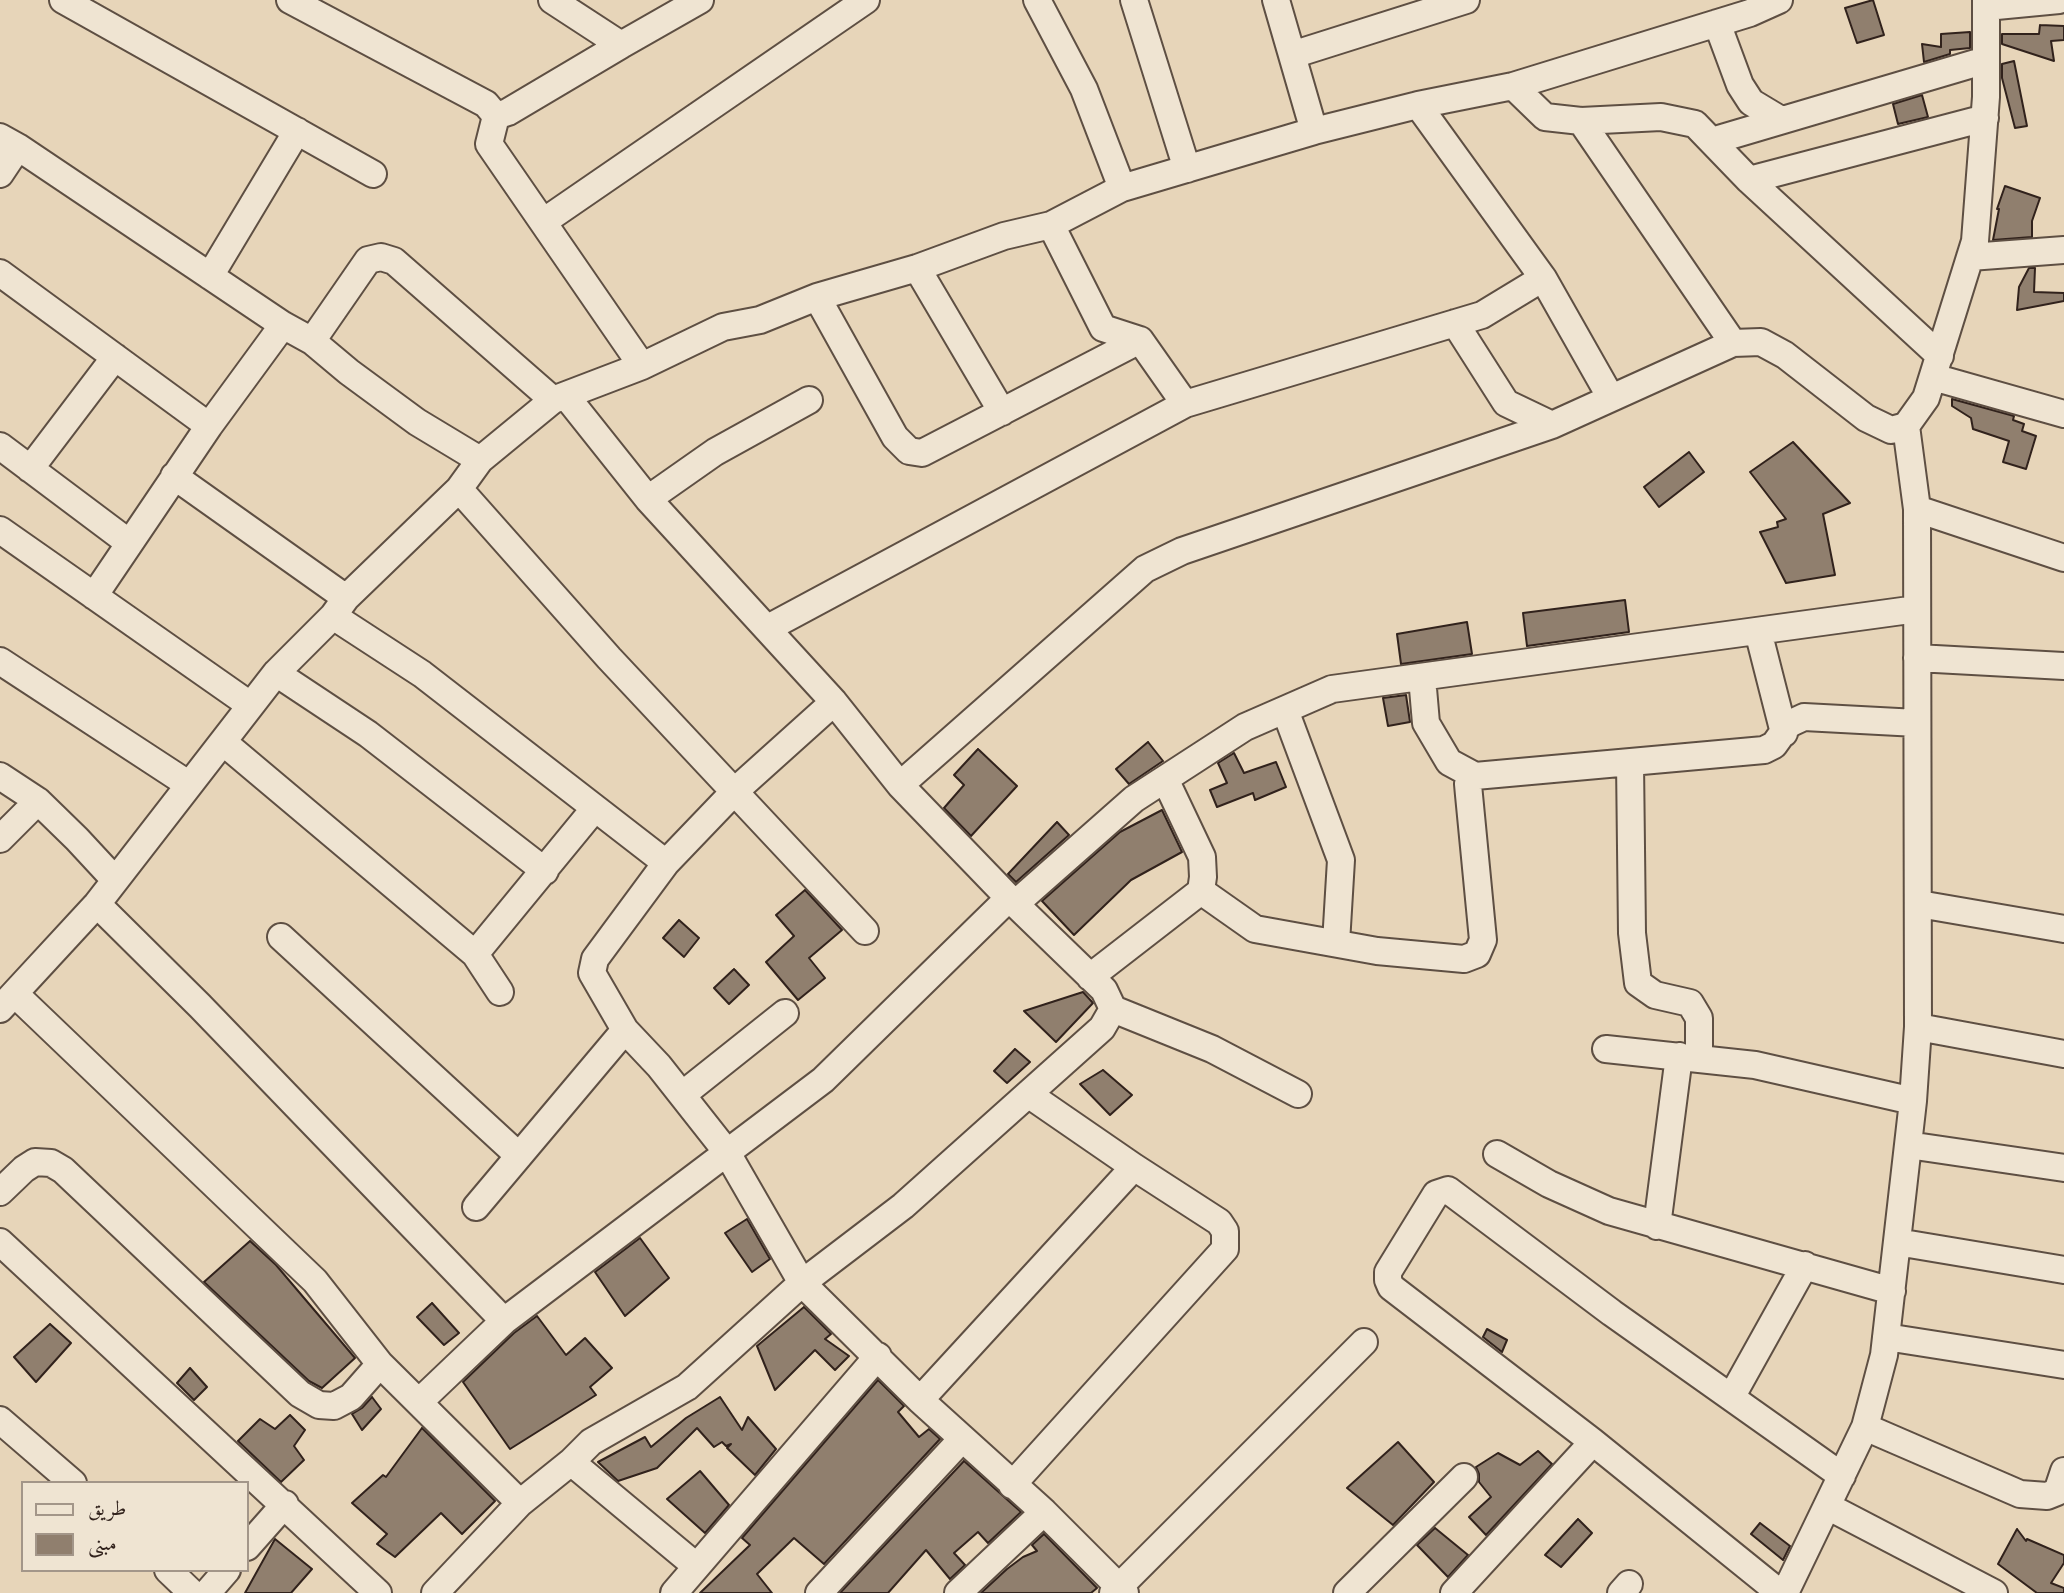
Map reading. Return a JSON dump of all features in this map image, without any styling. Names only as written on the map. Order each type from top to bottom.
[{"type":"street","points":[[63,0],[373,174]]},
{"type":"street","points":[[290,0],[486,104],[496,116]]},
{"type":"street","points":[[552,0],[621,45]]},
{"type":"street","points":[[496,116],[508,112],[700,0]]},
{"type":"street","points":[[543,222],[866,0]]},
{"type":"street","points":[[1037,0],[1084,89],[1122,188]]},
{"type":"street","points":[[1134,0],[1187,169]]},
{"type":"street","points":[[1276,0],[1314,131]]},
{"type":"street","points":[[1292,55],[1466,0]]},
{"type":"street","points":[[520,1503],[380,1364],[315,1281],[7,1002],[97,904],[276,673],[459,489],[480,460],[559,398],[642,366],[723,327],[760,320],[817,297],[916,268],[1004,236],[1051,225],[1122,188],[1314,131],[1418,105],[1513,86],[1717,23],[1747,6],[1779,0]]},
{"type":"street","points":[[900,785],[1145,569],[1182,551],[1552,425],[1733,343],[1761,342],[1785,355],[1866,418],[1891,430],[1906,426],[1926,398],[1975,241],[1985,118],[1986,4],[2059,0]]},
{"type":"street","points":[[1717,23],[1740,85],[1751,102],[1781,120]]},
{"type":"street","points":[[1712,141],[1986,60]]},
{"type":"street","points":[[1513,86],[1545,117],[1581,121],[1661,117],[1695,124],[1936,367],[2064,414]]},
{"type":"street","points":[[1418,105],[1543,278],[1611,398]]},
{"type":"street","points":[[496,116],[489,144],[642,366]]},
{"type":"street","points":[[1749,180],[1985,118]]},
{"type":"street","points":[[1581,121],[1733,343]]},
{"type":"street","points":[[210,276],[297,131]]},
{"type":"street","points":[[0,174],[9,142],[283,325],[313,341],[349,372],[417,422],[480,460]]},
{"type":"street","points":[[1051,225],[1103,328],[1140,340],[1185,404]]},
{"type":"street","points":[[1970,257],[2064,250]]},
{"type":"street","points":[[313,341],[368,260],[381,257],[394,261],[559,398],[834,702],[900,785],[1012,901],[1104,990],[1113,1009],[1212,1049],[1298,1094]]},
{"type":"street","points":[[916,268],[1002,412]]},
{"type":"street","points":[[0,272],[209,426]]},
{"type":"street","points":[[768,628],[1185,404],[1482,315],[1543,278]]},
{"type":"street","points":[[817,297],[895,437],[909,451],[922,453],[1140,340]]},
{"type":"street","points":[[1455,323],[1506,403],[1552,425]]},
{"type":"street","points":[[94,596],[174,476],[283,325]]},
{"type":"street","points":[[30,469],[115,357]]},
{"type":"street","points":[[648,499],[715,452],[809,400]]},
{"type":"street","points":[[1842,1476],[1612,1313],[1448,1191],[1436,1194],[1388,1272],[1391,1287],[1786,1592],[1829,1507],[1865,1427],[1884,1355],[1913,1101],[1918,1027],[1919,904],[1917,509],[1906,426]]},
{"type":"street","points":[[0,446],[128,542]]},
{"type":"street","points":[[174,476],[422,674],[666,863]]},
{"type":"street","points":[[459,489],[609,658],[865,931]]},
{"type":"street","points":[[1917,509],[2064,558]]},
{"type":"street","points":[[0,530],[250,705]]},
{"type":"street","points":[[419,1402],[504,1321],[823,1080],[1012,901],[1134,799],[1245,727],[1332,689],[1917,609]]},
{"type":"street","points":[[1758,631],[1784,733]]},
{"type":"street","points":[[1917,658],[2064,666]]},
{"type":"street","points":[[0,661],[188,784]]},
{"type":"street","points":[[276,673],[368,734],[545,871]]},
{"type":"street","points":[[1422,677],[1426,723],[1449,762],[1475,776],[1764,750],[1774,745],[1790,724],[1804,718],[1917,723]]},
{"type":"street","points":[[834,702],[735,791],[666,863],[595,959],[592,973],[625,1030],[682,1095],[726,1151],[802,1283],[920,1400],[1044,1512],[1119,1591],[1364,1342]]},
{"type":"street","points":[[1285,709],[1341,860],[1336,943]]},
{"type":"street","points":[[223,742],[475,954],[500,992]]},
{"type":"street","points":[[1630,762],[1632,933],[1638,983],[1656,995],[1690,1003],[1699,1018],[1657,1226]]},
{"type":"street","points":[[0,776],[38,802],[78,839],[115,880]]},
{"type":"street","points":[[1200,891],[1255,929],[1377,951],[1464,959],[1477,954],[1483,940],[1468,784],[1475,776]]},
{"type":"street","points":[[1090,977],[1200,891],[1203,877],[1202,857],[1165,779]]},
{"type":"street","points":[[0,839],[38,802]]},
{"type":"street","points":[[475,954],[595,808]]},
{"type":"street","points":[[97,904],[200,1006],[504,1321]]},
{"type":"street","points":[[1919,904],[2064,929]]},
{"type":"street","points":[[281,937],[519,1156]]},
{"type":"street","points":[[435,1593],[520,1503],[571,1462],[591,1442],[687,1387],[802,1283],[903,1206],[1101,1028],[1113,1009]]},
{"type":"street","points":[[682,1095],[785,1013]]},
{"type":"street","points":[[1918,1027],[2064,1054]]},
{"type":"street","points":[[476,1206],[625,1030]]},
{"type":"street","points":[[1606,1049],[1755,1065],[1913,1101]]},
{"type":"street","points":[[1012,1485],[1226,1249],[1225,1231],[1219,1222],[1028,1094]]},
{"type":"street","points":[[1908,1145],[2064,1168]]},
{"type":"street","points":[[1497,1154],[1549,1184],[1597,1206],[1657,1226],[1892,1291]]},
{"type":"street","points":[[0,1192],[24,1169],[36,1162],[51,1163],[63,1170],[300,1394],[318,1405],[334,1406],[351,1397],[380,1364]]},
{"type":"street","points":[[920,1400],[1135,1167]]},
{"type":"street","points":[[0,1242],[378,1593]]},
{"type":"street","points":[[1897,1242],[2064,1270]]},
{"type":"street","points":[[1732,1396],[1805,1265]]},
{"type":"street","points":[[1886,1337],[2064,1365]]},
{"type":"street","points":[[674,1593],[878,1356]]},
{"type":"street","points":[[0,1420],[71,1481]]},
{"type":"street","points":[[1865,1427],[2020,1494],[2047,1496],[2062,1486]]},
{"type":"street","points":[[819,1593],[962,1439]]},
{"type":"street","points":[[1454,1593],[1593,1442]]},
{"type":"street","points":[[571,1462],[696,1566]]},
{"type":"street","points":[[1347,1593],[1464,1476]]},
{"type":"street","points":[[248,1546],[285,1504]]},
{"type":"street","points":[[1829,1507],[1994,1593]]},
{"type":"street","points":[[958,1593],[1044,1512]]},
{"type":"street","points":[[170,1572],[192,1593]]},
{"type":"street","points":[[207,1593],[225,1572]]},
{"type":"building","points":[[1873,0],[1884,35],[1857,43],[1845,8]]},
{"type":"building","points":[[2040,25],[2064,26],[2064,40],[2051,41],[2054,61],[2002,44],[2002,34],[2039,34]]},
{"type":"building","points":[[1970,32],[1970,48],[1950,50],[1950,54],[1924,62],[1922,44],[1941,47],[1941,34]]},
{"type":"building","points":[[2014,61],[2027,126],[2015,128],[2002,78],[2002,64]]},
{"type":"building","points":[[1922,95],[1928,117],[1898,124],[1893,104]]},
{"type":"building","points":[[2005,186],[2040,198],[2032,221],[2032,237],[1993,240],[1997,209]]},
{"type":"building","points":[[2029,268],[2035,268],[2034,292],[2064,293],[2064,301],[2017,310],[2019,287]]},
{"type":"building","points":[[1952,399],[2014,416],[2013,420],[2024,424],[2022,431],[2036,436],[2026,469],[2003,462],[2009,441],[1973,429],[1971,418],[1952,406]]},
{"type":"building","points":[[1793,442],[1850,503],[1823,514],[1835,575],[1786,583],[1760,532],[1778,527],[1777,522],[1786,519],[1750,472]]},
{"type":"building","points":[[1689,452],[1704,472],[1659,507],[1644,487]]},
{"type":"building","points":[[1625,600],[1629,632],[1527,646],[1523,613]]},
{"type":"building","points":[[1467,622],[1472,654],[1401,664],[1397,634]]},
{"type":"building","points":[[1406,695],[1410,722],[1388,726],[1383,698]]},
{"type":"building","points":[[1148,742],[1163,761],[1129,784],[1116,769]]},
{"type":"building","points":[[978,749],[1017,786],[971,836],[944,808],[964,785],[954,775]]},
{"type":"building","points":[[1234,753],[1244,773],[1276,762],[1286,787],[1255,800],[1253,793],[1217,807],[1210,790],[1227,783],[1218,763]]},
{"type":"building","points":[[1162,810],[1182,852],[1131,880],[1074,935],[1042,901],[1120,832]]},
{"type":"building","points":[[1057,822],[1069,835],[1016,882],[1008,874]]},
{"type":"building","points":[[805,890],[842,930],[809,958],[825,978],[798,1000],[766,962],[794,936],[776,915]]},
{"type":"building","points":[[679,920],[699,938],[684,957],[663,938]]},
{"type":"building","points":[[734,969],[749,985],[729,1004],[714,988]]},
{"type":"building","points":[[1083,992],[1093,1003],[1056,1042],[1024,1011]]},
{"type":"building","points":[[1015,1049],[1030,1062],[1007,1083],[994,1071]]},
{"type":"building","points":[[1103,1070],[1132,1095],[1110,1115],[1080,1084]]},
{"type":"building","points":[[747,1219],[770,1259],[752,1272],[725,1233]]},
{"type":"building","points":[[640,1238],[669,1278],[625,1316],[595,1272]]},
{"type":"building","points":[[250,1241],[276,1265],[355,1358],[322,1388],[309,1381],[204,1282]]},
{"type":"building","points":[[432,1303],[459,1333],[444,1345],[417,1317]]},
{"type":"building","points":[[804,1307],[831,1334],[825,1339],[849,1356],[835,1370],[815,1350],[775,1390],[757,1346]]},
{"type":"building","points":[[537,1316],[566,1355],[585,1338],[612,1368],[590,1387],[596,1395],[510,1449],[463,1382],[514,1333]]},
{"type":"building","points":[[50,1324],[71,1343],[36,1382],[14,1357]]},
{"type":"building","points":[[1487,1329],[1507,1340],[1502,1352],[1483,1337]]},
{"type":"building","points":[[190,1368],[207,1387],[194,1400],[177,1383]]},
{"type":"building","points":[[878,1380],[904,1406],[898,1412],[919,1437],[929,1429],[940,1439],[824,1564],[794,1538],[757,1574],[772,1593],[700,1593],[750,1545],[742,1538]]},
{"type":"building","points":[[372,1397],[381,1409],[362,1430],[352,1414]]},
{"type":"building","points":[[720,1397],[742,1430],[748,1417],[776,1449],[755,1475],[727,1448],[731,1444],[726,1446],[722,1442],[714,1447],[697,1428],[657,1468],[618,1481],[598,1462],[645,1437],[651,1447],[686,1418]]},
{"type":"building","points":[[290,1415],[305,1430],[294,1446],[304,1460],[281,1482],[238,1441],[260,1419],[275,1429]]},
{"type":"building","points":[[422,1428],[495,1501],[462,1534],[441,1513],[395,1557],[377,1544],[387,1534],[352,1503],[383,1475],[386,1477]]},
{"type":"building","points":[[1398,1442],[1434,1482],[1393,1525],[1347,1488]]},
{"type":"building","points":[[1538,1451],[1552,1464],[1486,1535],[1469,1517],[1491,1497],[1479,1482],[1476,1467],[1498,1453],[1520,1465]]},
{"type":"building","points":[[964,1461],[1021,1512],[988,1543],[978,1532],[954,1553],[965,1565],[950,1579],[926,1550],[888,1593],[840,1593]]},
{"type":"building","points":[[700,1471],[729,1505],[705,1533],[667,1499]]},
{"type":"building","points":[[1578,1519],[1592,1533],[1561,1567],[1545,1555]]},
{"type":"building","points":[[1760,1523],[1790,1546],[1783,1560],[1751,1534]]},
{"type":"building","points":[[1435,1528],[1468,1555],[1448,1577],[1417,1545]]},
{"type":"building","points":[[2017,1529],[2026,1541],[2027,1539],[2064,1555],[2064,1563],[2051,1583],[2064,1588],[2064,1593],[2037,1593],[1998,1564]]},
{"type":"building","points":[[1044,1534],[1097,1588],[1091,1593],[981,1593],[1023,1557],[1037,1551],[1032,1545]]},
{"type":"building","points":[[275,1539],[312,1569],[291,1593],[245,1593]]}]
